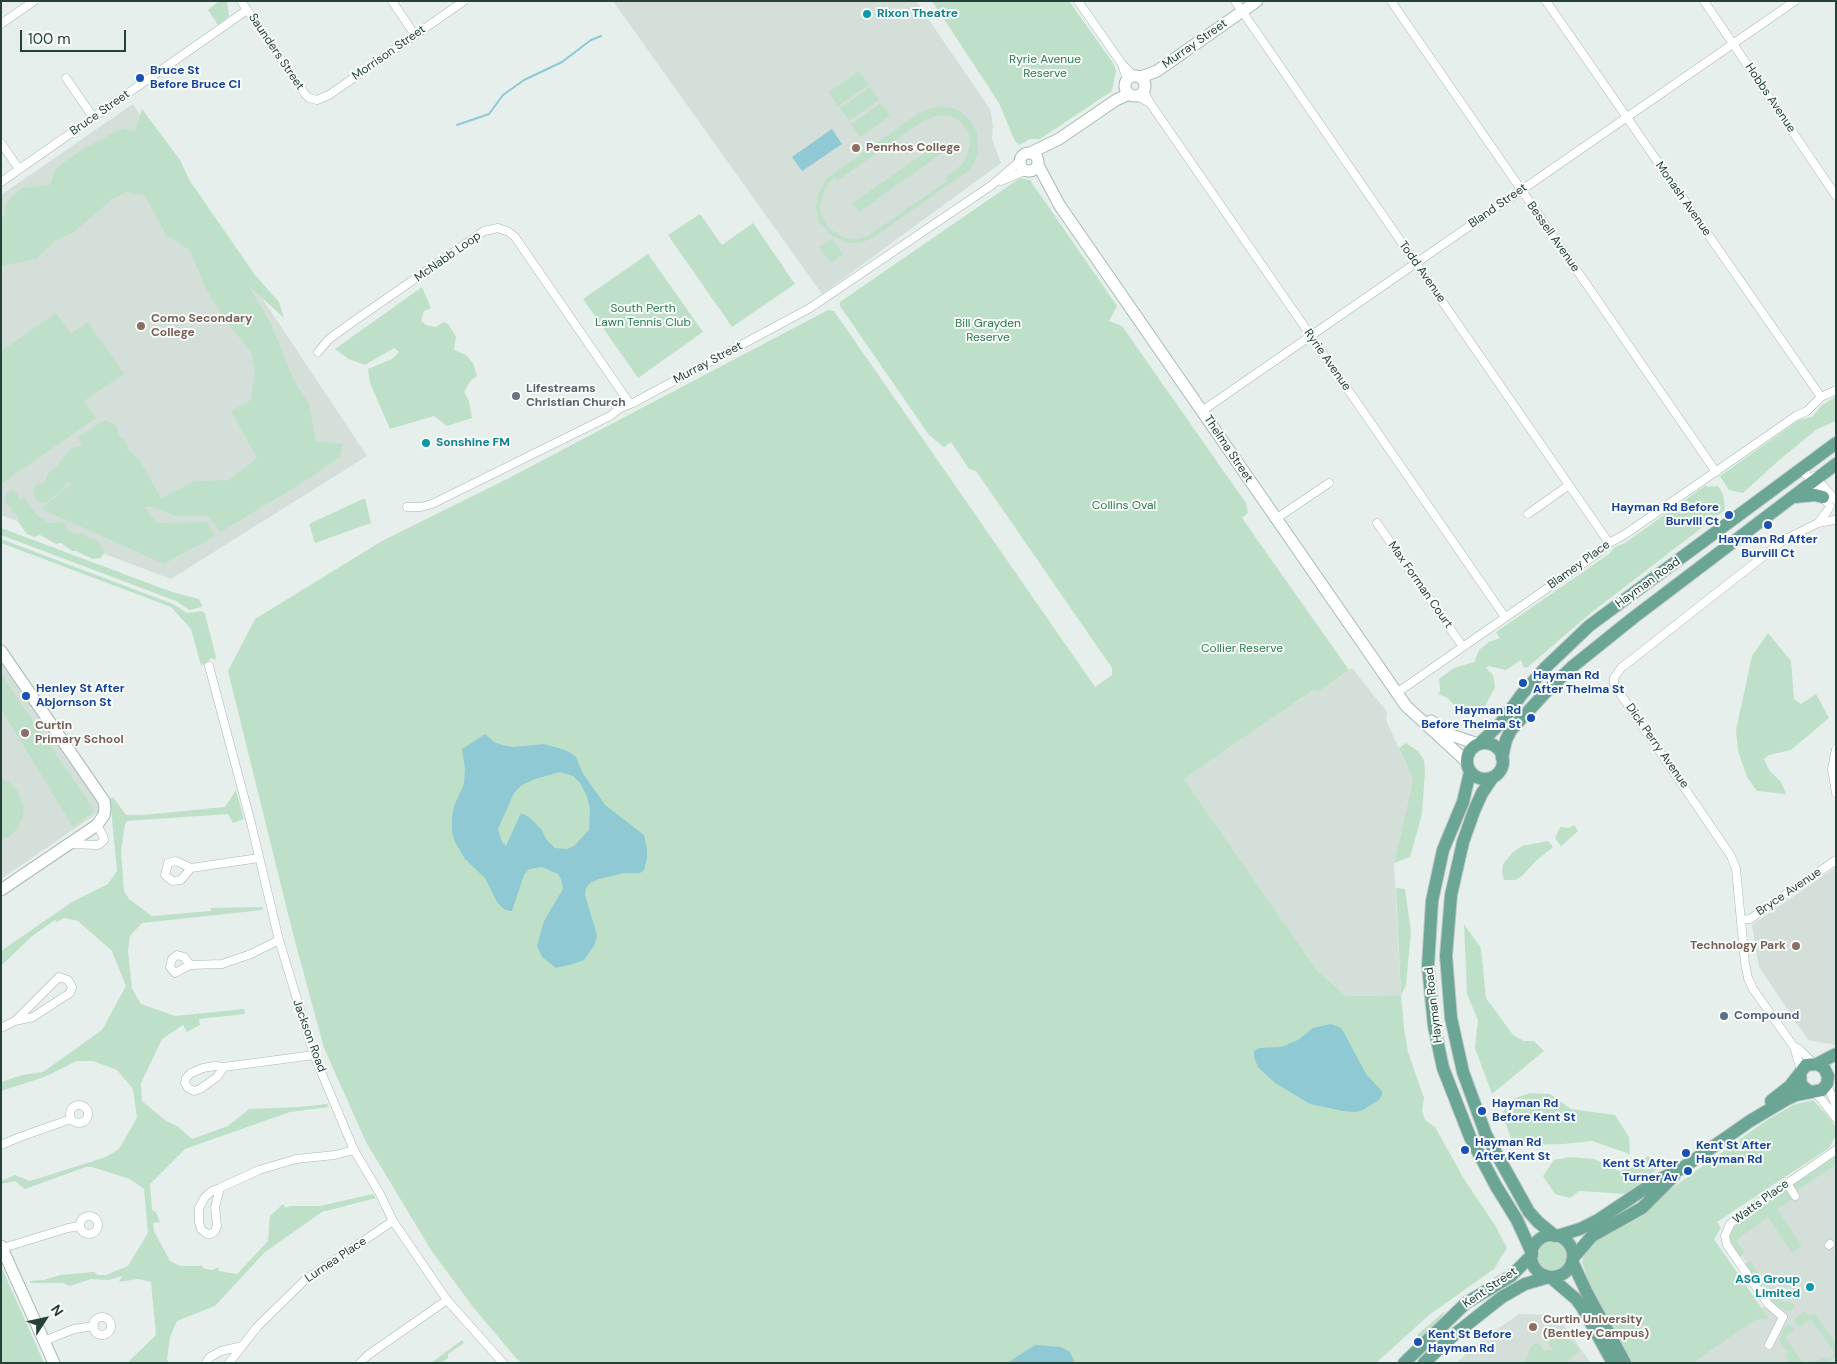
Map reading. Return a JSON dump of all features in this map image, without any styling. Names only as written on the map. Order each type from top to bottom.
[{"type":"main road","name":"Murray Street","points":[[1030,153],[1059,139],[1257,1]]},
{"type":"main road","name":"Murray Street","points":[[1031,166],[1059,139]]},
{"type":"main road","name":"Thelma Street","points":[[1030,153],[1035,155],[1031,166],[1406,706],[1468,767]]},
{"type":"main road","name":"Hayman Road","points":[[1479,744],[1496,728],[1546,667],[1589,626],[1836,443]]},
{"type":"main road","name":"Hayman Road","points":[[1502,758],[1506,740],[1511,730],[1572,667],[1625,624],[1836,464]]},
{"type":"main road","points":[[1793,497],[1815,495],[1831,503]]},
{"type":"main road","points":[[1,651],[104,801],[101,820],[1,890]]},
{"type":"main road","name":"Thelma Street","points":[[1398,692],[1438,727],[1451,735],[1479,744]]},
{"type":"main road","points":[[1479,744],[1493,745],[1497,748],[1502,758],[1501,769],[1493,777],[1483,779],[1474,776],[1468,767],[1469,752],[1479,744]]},
{"type":"main road","name":"Hayman Road","points":[[1468,767],[1463,802],[1443,850],[1432,901],[1428,966],[1434,1026],[1443,1068],[1470,1137],[1496,1186],[1517,1220],[1532,1254]]},
{"type":"main road","name":"Hayman Road","points":[[1493,777],[1482,793],[1474,811],[1463,842],[1451,895],[1446,956],[1451,1018],[1463,1072],[1486,1135],[1528,1212],[1556,1236]]},
{"type":"main road","points":[[1750,1121],[1790,1086],[1806,1065],[1815,1064],[1836,1054]]},
{"type":"main road","points":[[1613,1363],[1576,1299],[1550,1277],[1537,1270],[1532,1261],[1535,1246],[1540,1240],[1547,1237],[1580,1229],[1598,1220],[1787,1099],[1822,1090],[1830,1078],[1826,1070],[1815,1064]]},
{"type":"main road","points":[[1801,1072],[1801,1085],[1812,1092]]},
{"type":"main road","points":[[1550,1277],[1559,1276],[1564,1273],[1592,1236],[1642,1208],[1681,1168]]},
{"type":"main road","points":[[1556,1236],[1568,1243],[1586,1291],[1625,1363]]},
{"type":"main road","points":[[2,1247],[54,1363]]},
{"type":"main road","name":"Kent Street","points":[[1404,1363],[1466,1303],[1511,1276],[1532,1254]]},
{"type":"main road","name":"Kent Street","points":[[1424,1363],[1455,1334],[1502,1297],[1525,1284],[1550,1277]]},
{"type":"street","points":[[1,24],[34,1]]},
{"type":"street","name":"Saunders Street","points":[[241,1],[305,94],[313,100]]},
{"type":"street","points":[[392,1],[415,34]]},
{"type":"street","name":"Morrison Street","points":[[313,100],[320,100],[329,95],[464,1]]},
{"type":"street","points":[[1078,1],[1135,86]]},
{"type":"street","name":"Todd Avenue","points":[[1235,1],[1609,542]]},
{"type":"street","name":"Bessell Avenue","points":[[1391,1],[1716,472]]},
{"type":"street","name":"Monash Avenue","points":[[1546,1],[1821,397]]},
{"type":"street","name":"Hobbs Avenue","points":[[1704,1],[1836,196]]},
{"type":"street","name":"Bland Street","points":[[1202,411],[1795,1]]},
{"type":"street","name":"Bruce Street","points":[[1,182],[247,10]]},
{"type":"street","points":[[66,78],[93,117]]},
{"type":"street","name":"Ryrie Avenue","points":[[1135,86],[1150,103],[1505,617]]},
{"type":"street","points":[[1,144],[19,169]]},
{"type":"street","name":"Murray Street","points":[[406,507],[421,507],[432,504],[610,416],[620,408],[810,308],[992,184],[1031,166]]},
{"type":"street","name":"McNabb Loop","points":[[318,352],[329,339],[354,321],[484,232],[498,228],[509,232],[515,238],[630,404]]},
{"type":"street","name":"Blamey Place","points":[[1398,692],[1598,553],[1609,542],[1624,535],[1806,411],[1821,397],[1836,390]]},
{"type":"street","points":[[1804,468],[1831,503],[1829,515],[1835,520]]},
{"type":"street","points":[[1814,481],[1831,503]]},
{"type":"street","points":[[1277,518],[1329,483]]},
{"type":"street","points":[[1528,514],[1569,485]]},
{"type":"street","name":"Dick Perry Avenue","points":[[1818,523],[1831,503]]},
{"type":"street","name":"Dick Perry Avenue","points":[[1801,1072],[1794,1047],[1753,989],[1748,978],[1736,869],[1731,856],[1617,689],[1614,684],[1614,678],[1621,668],[1784,540],[1818,523],[1835,520]]},
{"type":"street","name":"Max Forman Court","points":[[1377,523],[1463,647]]},
{"type":"street","name":"Jackson Road","points":[[209,666],[279,940],[314,1055],[354,1150],[380,1194],[393,1221],[447,1300],[503,1363]]},
{"type":"street","points":[[1836,749],[1832,769],[1836,793]]},
{"type":"street","points":[[67,844],[98,845],[101,843],[104,840],[101,820]]},
{"type":"street","points":[[191,868],[259,858]]},
{"type":"street","name":"Bryce Avenue","points":[[1741,920],[1750,919],[1836,860]]},
{"type":"street","points":[[190,965],[222,964],[251,954],[279,940]]},
{"type":"street","points":[[1,1028],[15,1021],[33,1018],[70,993],[72,987],[68,980],[59,978],[15,1021]]},
{"type":"street","name":"Dick Perry Avenue","points":[[1794,1047],[1799,1049],[1815,1064]]},
{"type":"street","points":[[224,1067],[217,1077],[200,1089],[188,1088],[185,1083],[186,1078],[191,1073],[203,1068],[314,1055]]},
{"type":"street","points":[[1830,1078],[1836,1106]]},
{"type":"street","points":[[1812,1092],[1822,1100],[1836,1118]]},
{"type":"street","points":[[1,1146],[20,1137],[72,1119]]},
{"type":"street","points":[[220,1188],[215,1208],[217,1226],[215,1232],[208,1234],[201,1229],[199,1222],[199,1208],[206,1196],[220,1188],[259,1170],[296,1159],[335,1155],[354,1150]]},
{"type":"street","name":"Watts Place","points":[[1769,1345],[1782,1317],[1764,1298],[1726,1245],[1725,1236],[1730,1224],[1737,1218],[1836,1150]]},
{"type":"street","points":[[1787,1183],[1796,1196]]},
{"type":"street","name":"Lurnea Place","points":[[229,1363],[258,1327],[305,1280],[393,1221]]},
{"type":"street","points":[[2,1247],[80,1226]]},
{"type":"street","points":[[360,1363],[368,1355],[447,1300]]},
{"type":"street","points":[[44,1341],[74,1329],[94,1326]]},
{"type":"street","points":[[206,1363],[210,1357],[221,1351],[242,1346]]},
{"type":"shaded area","name":"Penrhos College","points":[[613,1],[916,1],[990,109],[993,125],[992,139],[1001,163],[822,294]]},
{"type":"shaded area","name":"Como Secondary College","points":[[133,104],[367,456],[171,579],[1,515],[1,195]]},
{"type":"shaded area","name":"Curtin Primary School","points":[[1,662],[98,803],[99,812],[1,879]]},
{"type":"shaded area","points":[[1352,668],[1387,712],[1386,720],[1413,780],[1394,863],[1401,995],[1346,996],[1317,970],[1184,779],[1313,690],[1318,692]]},
{"type":"shaded area","name":"Technology Park","points":[[1836,867],[1836,1045],[1808,1040],[1759,967],[1752,925]]},
{"type":"shaded area","points":[[1836,1157],[1836,1363],[1684,1363],[1773,1300],[1733,1243],[1741,1223]]},
{"type":"shaded area","name":"Curtin University (Bentley Campus)","points":[[1519,1314],[1557,1315],[1591,1363],[1456,1363],[1483,1339]]},
{"type":"green space","points":[[219,1],[227,1],[229,16],[218,25],[208,10]]},
{"type":"green space","name":"Ryrie Avenue Reserve","points":[[932,1],[1069,1],[1113,63],[1116,70],[1112,91],[1040,139],[1030,139],[1019,145],[1014,139],[999,103]]},
{"type":"green space","points":[[859,71],[869,85],[838,106],[829,92]]},
{"type":"green space","points":[[870,87],[879,100],[849,121],[840,108]]},
{"type":"green space","points":[[881,103],[890,116],[860,137],[851,124]]},
{"type":"green space","points":[[939,106],[953,108],[970,120],[977,132],[978,152],[973,165],[968,171],[871,239],[859,243],[847,243],[831,235],[819,221],[816,208],[818,195],[827,178],[919,113]],"holes":[[[940,115],[951,116],[961,122],[968,131],[970,143],[966,159],[958,168],[945,177],[947,181],[868,236],[857,239],[845,238],[830,229],[823,219],[820,207],[824,191],[830,181],[835,178],[837,181],[924,120]]]},
{"type":"green space","points":[[142,109],[180,160],[190,181],[255,275],[279,302],[284,318],[249,286],[271,324],[294,381],[309,404],[316,441],[343,444],[340,457],[308,479],[221,532],[208,516],[176,516],[152,507],[144,507],[157,523],[207,522],[215,536],[164,564],[41,509],[72,483],[66,483],[63,489],[47,502],[39,503],[33,496],[34,486],[45,482],[48,473],[58,466],[62,458],[72,448],[82,446],[78,437],[105,420],[116,426],[119,436],[126,442],[128,450],[139,459],[161,498],[195,481],[229,480],[257,458],[231,411],[251,400],[255,371],[251,352],[226,321],[210,296],[190,250],[166,235],[145,196],[126,192],[112,199],[73,233],[57,239],[36,259],[1,266],[1,219],[4,216],[7,201],[22,188],[50,185],[56,168],[83,149],[123,128],[135,131]]},
{"type":"green space","points":[[940,142],[946,150],[859,212],[853,203]]},
{"type":"green space","points":[[1020,178],[1030,180],[1117,306],[1109,321],[1122,326],[1246,503],[1248,513],[1242,518],[1349,670],[1318,692],[1313,690],[1184,779],[1317,970],[1346,996],[1401,995],[1408,1052],[1424,1098],[1422,1110],[1425,1120],[1435,1127],[1464,1179],[1495,1225],[1507,1248],[1494,1269],[1429,1315],[1376,1363],[522,1363],[473,1307],[431,1250],[366,1142],[324,1048],[293,934],[228,671],[255,619],[382,541],[507,479],[828,310],[834,311],[1095,687],[1112,675],[1112,668],[976,471],[969,469],[951,442],[944,447],[929,435],[840,306],[840,302]]},
{"type":"green space","name":"South Perth Lawn Tennis Club","points":[[700,214],[722,245],[753,223],[795,284],[732,327],[668,235]]},
{"type":"green space","points":[[832,239],[843,254],[831,263],[819,247]]},
{"type":"green space","name":"South Perth Lawn Tennis Club","points":[[648,254],[703,332],[638,378],[583,299]]},
{"type":"green space","points":[[422,287],[431,308],[424,311],[421,321],[426,325],[435,327],[444,322],[449,325],[456,337],[454,350],[466,355],[473,363],[477,376],[471,380],[464,392],[469,401],[472,418],[447,426],[434,416],[390,429],[370,383],[368,369],[392,359],[399,352],[394,348],[365,365],[349,359],[335,349]]},
{"type":"green space","points":[[56,313],[71,334],[88,322],[124,374],[84,401],[96,418],[1,484],[1,351]]},
{"type":"green space","points":[[1836,396],[1836,421],[1817,429],[1743,493],[1729,490],[1720,476],[1799,420],[1812,417],[1822,405]]},
{"type":"green space","points":[[1706,485],[1707,487],[1718,486],[1723,494],[1725,510],[1592,612],[1528,667],[1524,668],[1521,660],[1506,670],[1489,666],[1486,668],[1493,675],[1495,687],[1483,710],[1473,717],[1456,710],[1448,698],[1438,694],[1440,691],[1439,679],[1454,668],[1474,662],[1479,650],[1489,642],[1500,638],[1496,632]]},
{"type":"green space","points":[[12,490],[18,493],[19,499],[25,499],[37,515],[49,523],[64,522],[68,530],[95,539],[105,550],[101,558],[93,559],[72,551],[61,543],[56,544],[40,535],[34,537],[27,534],[19,523],[17,514],[12,513],[12,508],[5,503],[7,492]]},
{"type":"green space","points":[[365,498],[371,523],[315,543],[309,524]]},
{"type":"green space","points":[[1,528],[172,592],[199,599],[202,605],[201,607],[189,610],[176,601],[1,535]]},
{"type":"green space","points":[[1,539],[173,604],[187,613],[202,611],[205,614],[216,657],[215,660],[211,658],[201,665],[191,629],[171,607],[1,543]]},
{"type":"green space","points":[[1768,633],[1791,661],[1794,699],[1801,704],[1816,694],[1829,718],[1791,750],[1769,755],[1764,759],[1769,770],[1781,782],[1786,794],[1757,791],[1747,777],[1738,751],[1736,730],[1752,656]]},
{"type":"green space","points":[[1,674],[95,811],[73,827],[1,709]]},
{"type":"green space","points":[[1406,743],[1418,751],[1424,760],[1422,814],[1410,857],[1394,863],[1413,780],[1399,748]]},
{"type":"green space","points":[[1,779],[9,782],[17,790],[24,807],[22,819],[17,829],[1,840]]},
{"type":"green space","points":[[236,790],[244,819],[233,823],[228,814],[127,821],[125,824],[121,851],[124,891],[129,899],[152,916],[211,911],[211,908],[262,907],[263,910],[142,923],[130,936],[128,951],[132,989],[141,1004],[175,1016],[244,1009],[245,1014],[199,1019],[200,1025],[187,1032],[183,1025],[162,1039],[141,1083],[142,1101],[192,1139],[228,1126],[249,1109],[327,1104],[329,1107],[290,1112],[185,1149],[150,1184],[152,1210],[156,1212],[160,1222],[153,1223],[154,1231],[170,1261],[180,1266],[202,1266],[205,1269],[213,1270],[218,1267],[219,1271],[237,1274],[268,1241],[270,1216],[283,1204],[286,1208],[290,1206],[320,1206],[373,1194],[376,1198],[322,1212],[265,1252],[215,1306],[177,1321],[170,1337],[167,1359],[169,1363],[132,1363],[129,1361],[156,1335],[151,1282],[138,1279],[119,1282],[122,1276],[108,1280],[91,1279],[70,1286],[63,1283],[31,1283],[30,1281],[44,1280],[60,1275],[94,1272],[98,1275],[106,1275],[128,1266],[148,1233],[144,1189],[130,1179],[92,1167],[86,1167],[25,1189],[15,1181],[1,1184],[1,1181],[15,1175],[30,1181],[106,1157],[119,1149],[137,1118],[133,1089],[117,1070],[93,1061],[77,1061],[44,1077],[1,1091],[1,1082],[22,1075],[43,1072],[102,1030],[126,986],[112,951],[78,921],[64,918],[57,922],[55,920],[31,937],[1,966],[1,951],[72,902],[108,884],[117,871],[111,809],[108,800],[113,797],[126,815],[143,815],[225,807]]},
{"type":"green space","points":[[1574,825],[1578,831],[1561,846],[1555,838],[1560,827],[1568,828]]},
{"type":"green space","points":[[1548,841],[1553,847],[1522,876],[1515,880],[1504,880],[1503,864],[1512,853],[1522,846]]},
{"type":"green space","points":[[1396,888],[1405,889],[1411,932],[1406,985],[1401,995]]},
{"type":"green space","points":[[1464,924],[1481,948],[1486,998],[1513,1035],[1524,1041],[1534,1041],[1544,1051],[1492,1094],[1475,1048],[1478,1020],[1467,994]]},
{"type":"green space","points":[[1530,1093],[1550,1094],[1571,1109],[1615,1115],[1629,1137],[1630,1154],[1592,1141],[1526,1145],[1512,1141],[1502,1114],[1510,1100]]},
{"type":"green space","points":[[1813,1100],[1830,1118],[1836,1128],[1836,1135],[1829,1148],[1717,1222],[1721,1228],[1714,1239],[1769,1319],[1755,1320],[1692,1363],[1633,1363],[1592,1291],[1582,1262],[1584,1254],[1597,1240],[1767,1120],[1793,1105]]},
{"type":"green space","points":[[1836,1154],[1836,1165],[1797,1190],[1792,1184]]},
{"type":"green space","points":[[1648,1156],[1661,1166],[1627,1194],[1579,1191],[1570,1198],[1555,1194],[1543,1176],[1554,1160],[1570,1157],[1594,1159],[1619,1171],[1631,1167]]},
{"type":"green space","points":[[1785,1188],[1793,1199],[1777,1209],[1802,1246],[1792,1253],[1768,1217],[1736,1240],[1745,1253],[1739,1257],[1729,1238],[1733,1228]]},
{"type":"green space","points":[[1552,1242],[1562,1246],[1566,1256],[1562,1266],[1552,1270],[1542,1266],[1538,1256],[1542,1246]]},
{"type":"green space","points":[[1750,1260],[1762,1279],[1767,1276],[1770,1280],[1760,1287],[1744,1265]]},
{"type":"green space","points":[[1,1266],[44,1363],[1,1363]]},
{"type":"green space","points":[[1770,1290],[1782,1301],[1792,1303],[1795,1307],[1790,1311],[1776,1306],[1764,1294]]},
{"type":"green space","points":[[1445,1311],[1440,1320],[1421,1340],[1417,1335]]},
{"type":"green space","points":[[1805,1311],[1809,1316],[1814,1313],[1836,1343],[1836,1356],[1826,1363],[1812,1363],[1823,1357],[1829,1359],[1833,1356],[1834,1352],[1811,1319],[1799,1327],[1796,1324],[1794,1319]]},
{"type":"green space","points":[[1789,1324],[1794,1330],[1785,1337],[1803,1363],[1790,1363],[1785,1354],[1788,1353],[1779,1340],[1785,1327]]},
{"type":"green space","points":[[1547,1330],[1564,1332],[1579,1349],[1579,1352],[1567,1360],[1570,1363],[1525,1363],[1531,1346],[1537,1343],[1542,1346],[1544,1351],[1553,1349],[1545,1339]]},
{"type":"green space","points":[[462,1340],[464,1343],[448,1354],[448,1358],[441,1363],[431,1363]]},
{"type":"water","points":[[832,129],[842,144],[802,171],[792,157]]},
{"type":"water","points":[[485,734],[494,742],[502,745],[513,747],[544,744],[569,752],[576,757],[582,772],[605,805],[644,835],[647,859],[644,870],[640,873],[624,873],[599,879],[590,883],[586,888],[585,895],[597,935],[595,944],[584,960],[556,968],[542,957],[537,946],[544,921],[563,889],[558,874],[542,867],[529,869],[524,875],[512,911],[505,910],[497,902],[485,878],[465,859],[455,842],[452,832],[452,818],[454,806],[464,784],[465,769],[462,749]],"holes":[[[560,772],[573,776],[580,783],[587,796],[590,810],[589,830],[574,846],[567,849],[555,848],[546,839],[542,830],[529,817],[521,813],[506,846],[502,842],[498,829],[514,793],[522,785]]]},
{"type":"water","points":[[1330,1024],[1340,1027],[1366,1074],[1382,1091],[1379,1100],[1363,1110],[1356,1112],[1343,1111],[1310,1104],[1275,1083],[1258,1067],[1254,1057],[1254,1051],[1259,1048],[1281,1047],[1298,1040],[1313,1028]]},
{"type":"water","points":[[1035,1345],[1061,1347],[1070,1352],[1075,1363],[1007,1363]]},
{"type":"waterway","points":[[457,125],[489,114],[503,95],[524,80],[562,62],[591,40],[601,36]]},
{"type":"place","name":"Rixon Theatre","points":[[867,14]]},
{"type":"place","name":"Bruce St Before Bruce Cl","points":[[140,78]]},
{"type":"place","name":"Penrhos College","points":[[856,148]]},
{"type":"place","name":"Como Secondary College","points":[[141,326]]},
{"type":"place","name":"Lifestreams Christian Church","points":[[516,396]]},
{"type":"place","name":"Sonshine FM","points":[[426,443]]},
{"type":"place","name":"Hayman Rd Before Burvill Ct","points":[[1729,515]]},
{"type":"place","name":"Hayman Rd After Burvill Ct","points":[[1768,525]]},
{"type":"place","name":"Hayman Rd After Thelma St","points":[[1523,683]]},
{"type":"place","name":"Henley St After Abjornson St","points":[[26,696]]},
{"type":"place","name":"Hayman Rd Before Thelma St","points":[[1531,718]]},
{"type":"place","name":"Curtin Primary School","points":[[25,733]]},
{"type":"place","name":"Technology Park","points":[[1796,946]]},
{"type":"place","name":"Compound","points":[[1724,1016]]},
{"type":"place","name":"Hayman Rd Before Kent St","points":[[1482,1111]]},
{"type":"place","name":"Hayman Rd After Kent St","points":[[1465,1150]]},
{"type":"place","name":"Kent St After Hayman Rd","points":[[1686,1153]]},
{"type":"place","name":"Kent St After Turner Av","points":[[1688,1171]]},
{"type":"place","name":"ASG Group Limited","points":[[1810,1287]]},
{"type":"place","name":"Curtin University (Bentley Campus)","points":[[1533,1327]]},
{"type":"place","name":"Kent St Before Hayman Rd","points":[[1418,1342]]},
{"type":"park label","name":"Bill Grayden Reserve","points":[[988,331]]},
{"type":"park label","name":"Collins Oval","points":[[1124,506]]},
{"type":"park label","name":"Collier Reserve","points":[[1242,649]]}]
